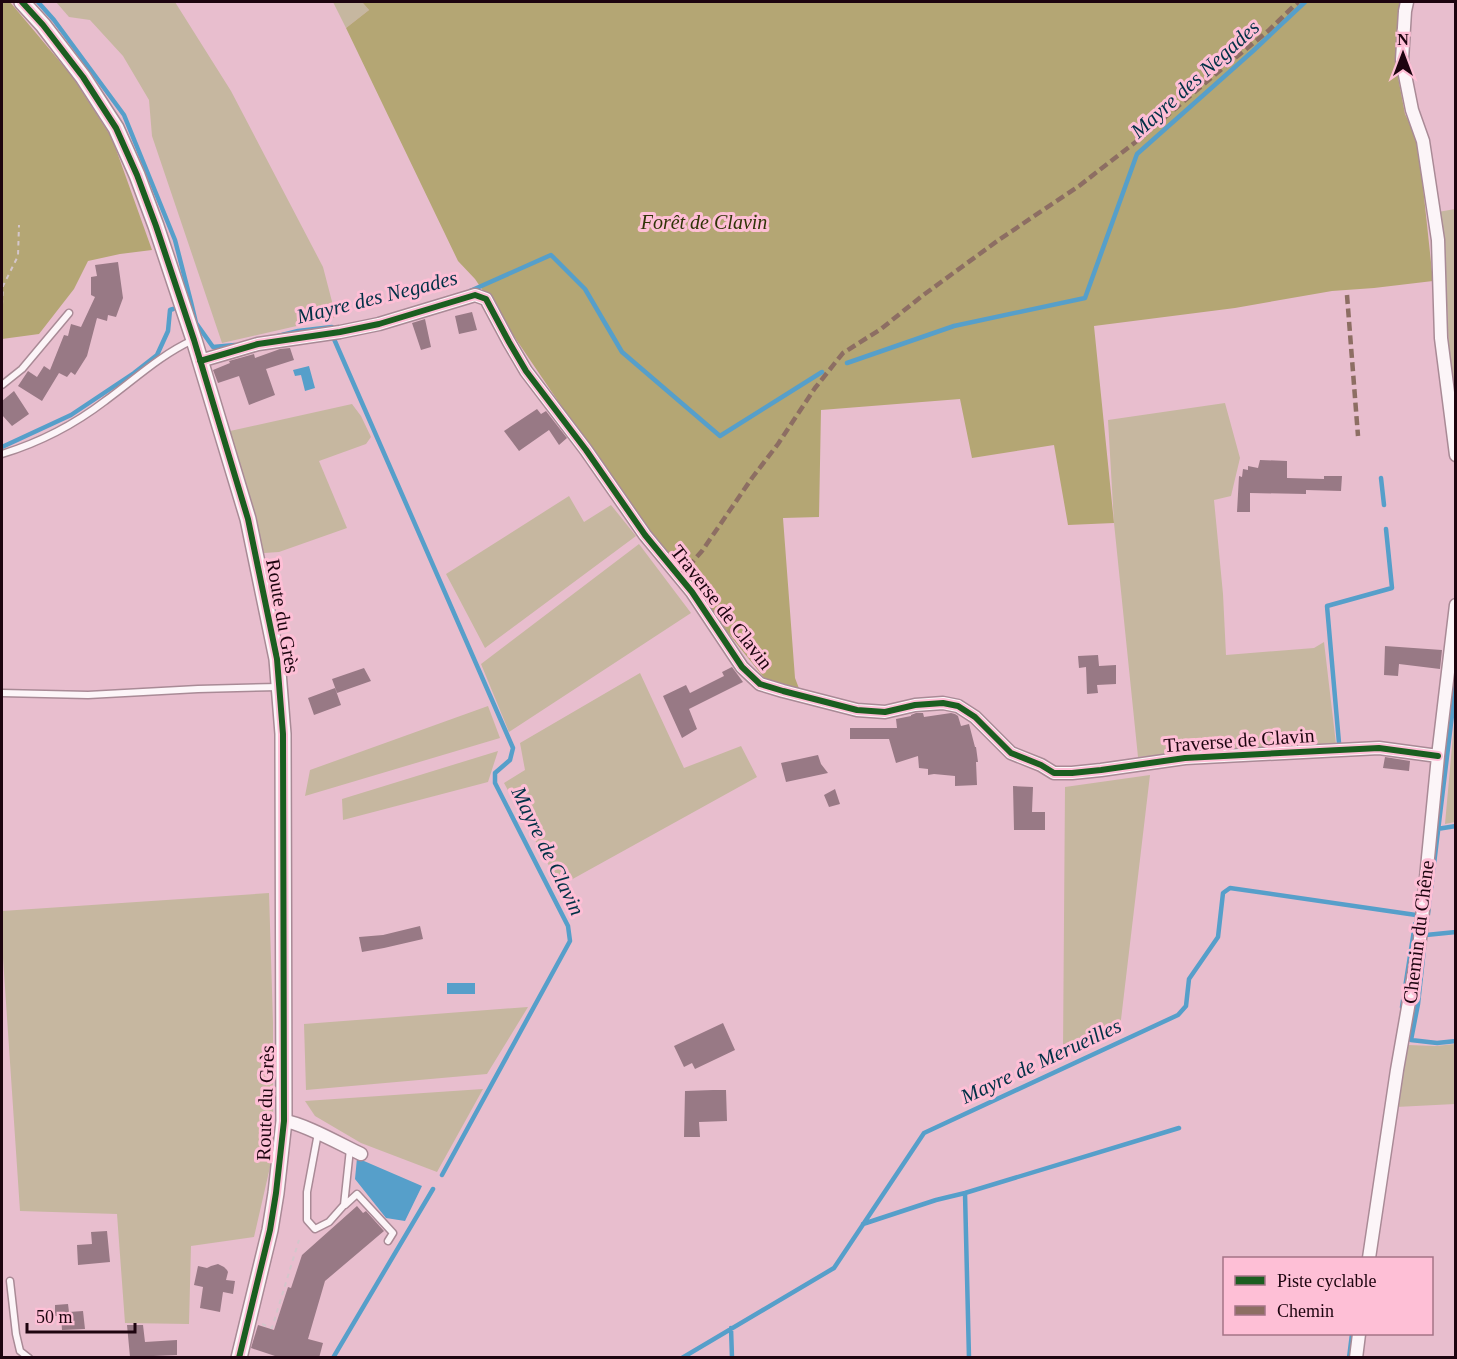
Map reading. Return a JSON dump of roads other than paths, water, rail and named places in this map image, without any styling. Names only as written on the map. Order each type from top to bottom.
[{"type":"street","name":"Route du Grès","points":[[22,2],[83,76],[117,128],[137,175],[194,340],[248,519],[278,659],[283,734],[284,806],[284,1121],[271,1221],[239,1358]]},
{"type":"street","points":[[1407,2],[1402,60],[1412,110],[1423,141],[1438,240],[1441,338],[1455,455]]},
{"type":"street","name":"Traverse de Clavin","points":[[200,361],[258,344],[379,324],[480,296],[486,299],[526,371],[586,450],[645,535],[692,592],[742,667],[760,684],[857,710],[885,712],[915,705],[943,703],[958,706],[975,717],[1011,753],[1054,773],[1101,770],[1185,758],[1378,748],[1438,756]]},
{"type":"street","name":"Chemin du Chêne","points":[[1369,1257],[1397,1070],[1420,939],[1455,605]]},
{"type":"street","points":[[284,1121],[290,1121],[318,1133],[355,1152]]},
{"type":"street","points":[[1356,1358],[1359,1335]]},
{"type":"lane","points":[[2,385],[22,369],[69,313]]},
{"type":"lane","points":[[2,454],[59,431],[103,403],[161,358],[194,340]]},
{"type":"lane","points":[[2,693],[88,695],[280,687]]},
{"type":"lane","points":[[318,1133],[307,1192],[307,1220],[315,1229],[329,1222],[357,1194],[393,1233],[388,1241]]},
{"type":"lane","points":[[345,1205],[355,1152]]},
{"type":"lane","points":[[10,1281],[20,1351],[29,1358]]},
{"type":"water","points":[[309,366],[315,388],[305,391],[301,375],[295,376],[293,370]]},
{"type":"water","points":[[447,983],[475,983],[475,994],[447,994]]},
{"type":"water","points":[[357,1158],[422,1186],[405,1221],[386,1218],[355,1179]]},
{"type":"waterway","points":[[38,2],[54,20],[124,115],[175,240],[191,302]]},
{"type":"waterway","name":"Mayre des Negades","points":[[847,363],[954,326],[1085,298],[1137,154],[1305,2]]},
{"type":"waterway","name":"Mayre des Negades","points":[[470,291],[551,255],[585,289],[622,352],[720,436],[822,372]]},
{"type":"waterway","name":"Mayre des Negades","points":[[187,304],[191,302],[196,323],[213,347],[235,345]]},
{"type":"waterway","name":"Mayre des Negades","points":[[2,447],[71,415],[157,355],[168,331],[170,310],[173,309]]},
{"type":"waterway","name":"Mayre des Negades","points":[[278,336],[332,327]]},
{"type":"waterway","name":"Mayre de Clavin","points":[[334,339],[513,748],[510,760],[495,773],[495,783],[568,926],[570,941],[442,1175]]},
{"type":"waterway","points":[[1381,478],[1384,505]]},
{"type":"waterway","points":[[1339,743],[1327,606],[1392,588],[1386,529]]},
{"type":"waterway","points":[[1427,922],[1456,682]]},
{"type":"waterway","points":[[1437,829],[1456,826]]},
{"type":"waterway","name":"Mayre de Merueilles","points":[[682,1358],[834,1268],[924,1133],[1178,1015],[1186,1006],[1189,979],[1218,937],[1223,893],[1230,888],[1416,915]]},
{"type":"waterway","points":[[1402,1007],[1415,924]]},
{"type":"waterway","points":[[1426,935],[1456,932]]},
{"type":"waterway","name":"Mayre de Merueilles","points":[[1424,948],[1418,1004],[1411,1040],[1437,1043],[1456,1041]]},
{"type":"waterway","points":[[863,1224],[1179,1128]]},
{"type":"waterway","name":"Mayre de Clavin","points":[[333,1358],[433,1189]]},
{"type":"waterway","points":[[965,1193],[969,1358]]},
{"type":"waterway","points":[[731,1328],[732,1358]]},
{"type":"waterway","points":[[1349,1358],[1352,1335]]},
{"type":"park label","name":"Forêt de Clavin","points":[[704,222]]}]
